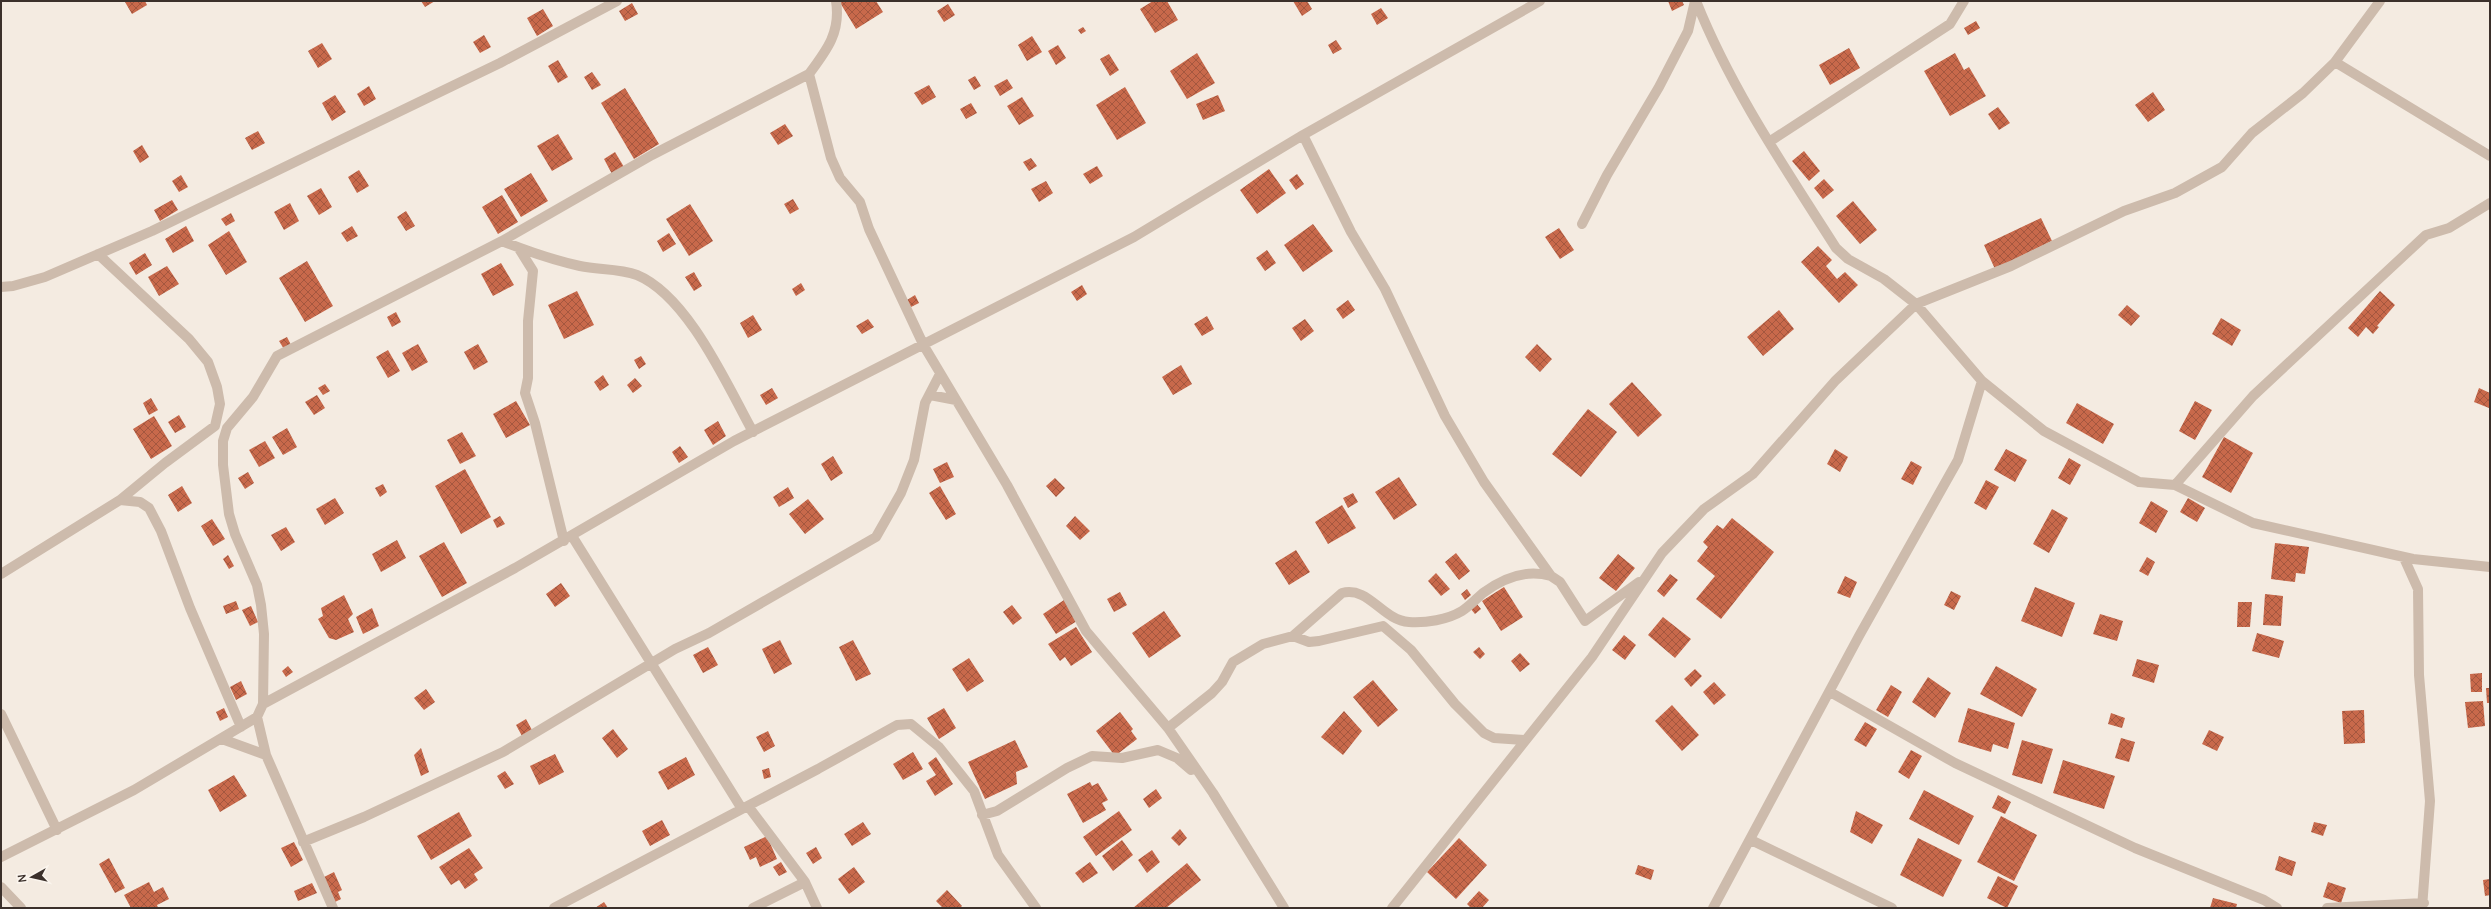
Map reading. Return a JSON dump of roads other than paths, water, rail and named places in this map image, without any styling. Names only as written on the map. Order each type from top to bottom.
[{"type":"street","points":[[1,286],[13,286],[45,277],[152,231],[500,63],[617,1]]},
{"type":"street","points":[[1,857],[58,830],[134,790],[257,717],[263,704],[264,634],[261,604],[257,585],[235,534],[229,514],[223,465],[223,441],[227,428],[253,397],[277,356],[502,241],[652,155],[809,74],[827,48],[835,31],[839,17],[836,1]]},
{"type":"street","points":[[263,704],[568,538],[752,432],[924,346],[1134,237],[1303,135],[1540,1]]},
{"type":"street","points":[[1695,1],[1721,56],[1769,142],[1836,248],[1848,259],[1884,279],[1916,304],[1982,381],[2050,435],[2139,482],[2174,485],[2253,523],[2404,558],[2490,567]]},
{"type":"street","points":[[1582,224],[1607,175],[1659,87],[1688,31],[1695,1]]},
{"type":"street","points":[[1769,142],[1950,24],[1964,1]]},
{"type":"street","points":[[1392,908],[1524,740],[1592,657],[1662,553],[1704,509],[1754,474],[1836,380],[1916,304],[2011,266],[2124,211],[2192,185],[2222,167],[2252,133],[2303,92],[2335,62],[2380,1]]},
{"type":"street","points":[[2335,62],[2490,156]]},
{"type":"street","points":[[809,74],[831,158],[840,178],[860,202],[870,230],[924,346],[1007,485],[1086,631],[1168,728],[1213,793],[1284,908]]},
{"type":"street","points":[[1303,135],[1351,232],[1385,289],[1445,416],[1484,482],[1551,576]]},
{"type":"street","points":[[2174,485],[2253,396],[2426,235],[2449,228],[2490,203]]},
{"type":"street","points":[[502,241],[581,266],[628,272],[656,287],[694,327],[752,432]]},
{"type":"street","points":[[518,247],[533,272],[528,321],[528,378],[525,393],[568,538],[653,664],[745,808],[805,882],[817,908]]},
{"type":"street","points":[[1,574],[120,500],[165,463],[215,426],[220,404],[217,387],[208,362],[189,339],[98,254]]},
{"type":"street","points":[[303,842],[364,817],[504,752],[653,664],[675,649],[709,633],[876,537],[901,493],[914,460],[925,403],[940,374]]},
{"type":"street","points":[[1713,908],[1958,460],[1982,381]]},
{"type":"street","points":[[930,395],[956,400]]},
{"type":"street","points":[[215,426],[227,428]]},
{"type":"street","points":[[120,500],[140,502],[149,508],[161,531],[190,608],[241,727]]},
{"type":"street","points":[[2327,908],[2423,905],[2430,800],[2419,675],[2418,589],[2404,558]]},
{"type":"street","points":[[1168,728],[1222,682],[1233,662],[1267,642],[1292,636],[1342,593],[1356,592],[1366,596],[1392,618],[1409,622],[1426,622],[1455,615],[1484,592],[1514,576],[1540,573],[1551,576],[1560,582],[1585,621],[1645,577]]},
{"type":"street","points":[[1292,636],[1309,642],[1319,641],[1383,626],[1391,630],[1411,650],[1455,704],[1484,733],[1494,738],[1524,740]]},
{"type":"street","points":[[1830,692],[1955,763],[2135,848],[2264,900],[2277,908]]},
{"type":"street","points":[[1,714],[58,830]]},
{"type":"street","points":[[257,717],[266,755],[333,908]]},
{"type":"street","points":[[554,908],[745,808],[879,734],[897,725],[906,724],[911,724],[939,747],[974,791],[998,855],[1036,908]]},
{"type":"street","points":[[222,739],[266,755]]},
{"type":"street","points":[[982,815],[997,811],[1067,768],[1092,756],[1122,758],[1158,750],[1186,764],[1213,793]]},
{"type":"street","points":[[1751,840],[1892,908]]},
{"type":"street","points":[[753,908],[805,882]]},
{"type":"street","points":[[1,887],[21,908]]}]
